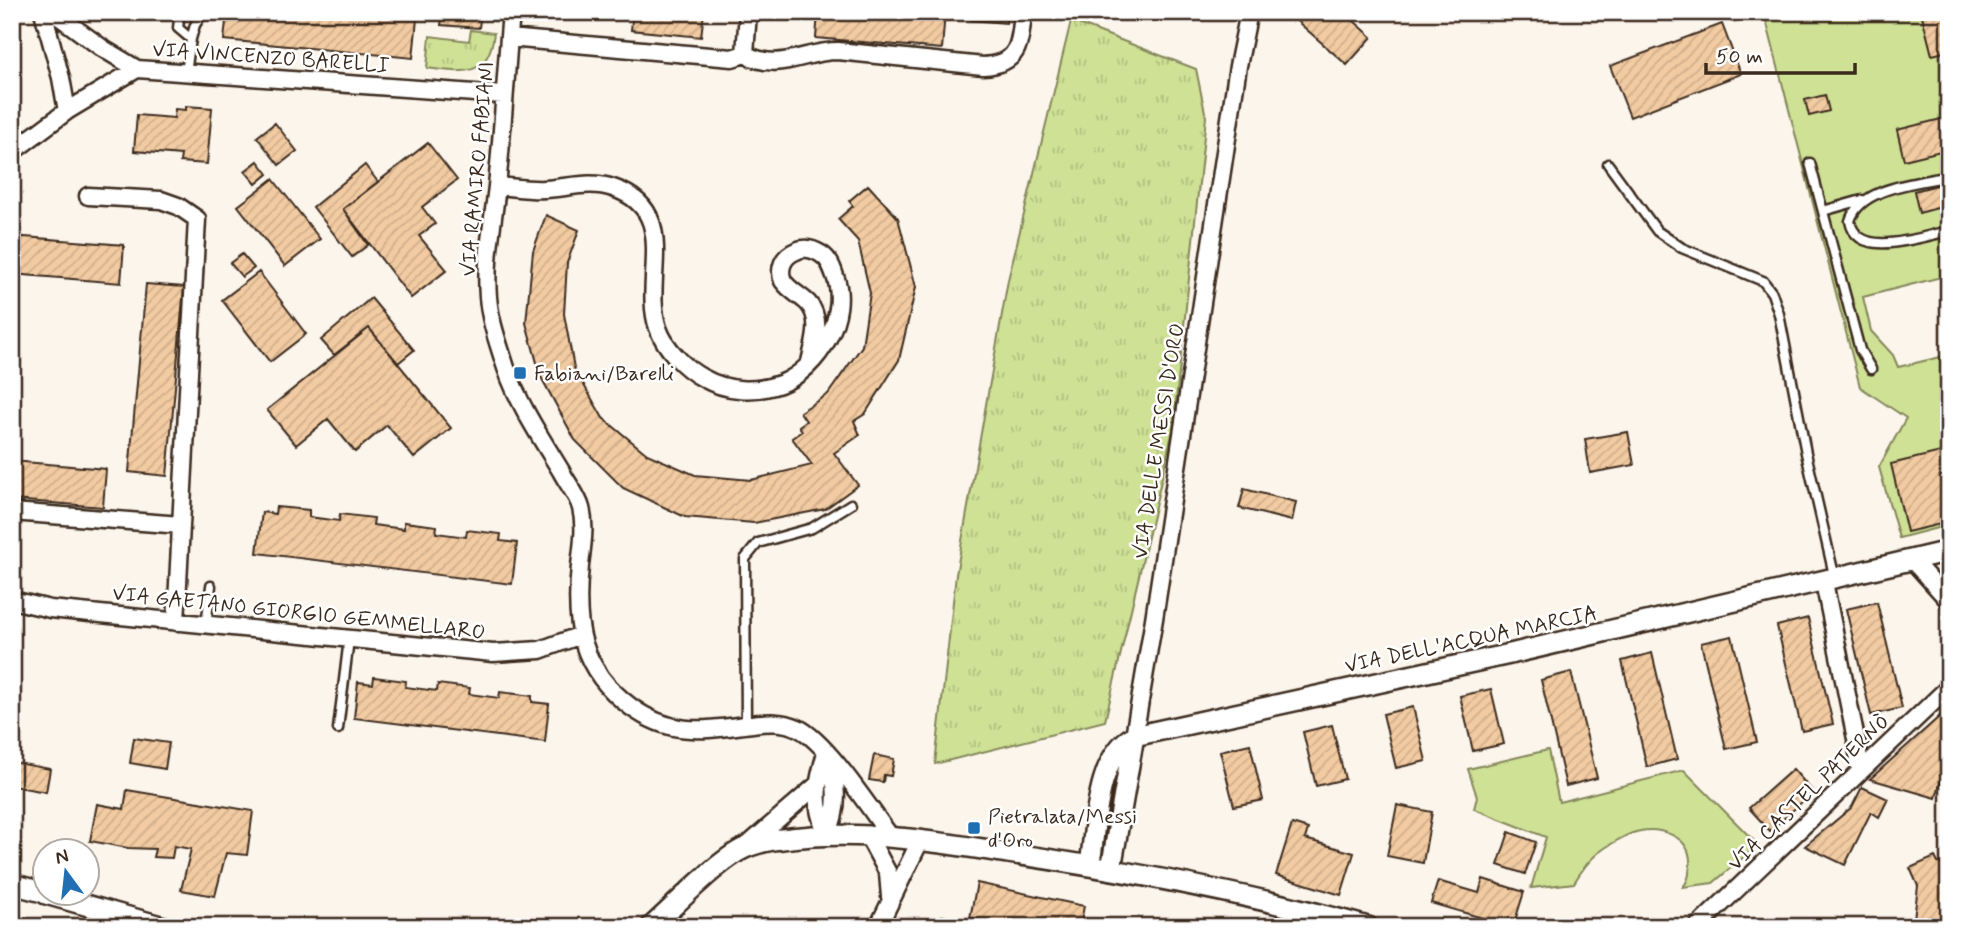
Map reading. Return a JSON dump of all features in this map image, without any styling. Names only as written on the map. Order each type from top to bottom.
[{"type":"street","points":[[43,12],[67,111]]},
{"type":"street","name":"VIA VINCENZO BARELLI","points":[[53,12],[137,69],[503,95]]},
{"type":"street","name":"VIA RAMIRO FABIANI","points":[[511,12],[497,186],[487,266],[488,298],[493,327],[508,373],[528,416],[580,505],[584,526],[578,604],[581,635],[590,663],[610,690],[648,718],[665,726],[683,730],[705,730],[773,722],[789,724],[816,740],[890,836]]},
{"type":"street","points":[[744,54],[748,12]]},
{"type":"street","points":[[509,37],[732,58],[744,54],[759,62],[774,63],[820,52],[838,51],[971,66],[993,66],[1010,58],[1020,45],[1023,12]]},
{"type":"street","name":"VIA DELLE MESSI D'ORO","points":[[1134,736],[1238,66],[1250,12]]},
{"type":"street","points":[[12,152],[67,111],[137,69]]},
{"type":"street","points":[[497,186],[539,189],[598,184],[633,198],[649,217],[654,230],[654,304],[657,326],[665,343],[701,377],[735,389],[767,388],[791,379],[810,362],[826,342],[835,324],[840,289],[830,262],[817,252],[805,249],[788,256],[782,264],[780,275],[787,287],[808,303],[815,316],[816,336],[810,362]]},
{"type":"street","points":[[88,196],[161,200],[178,205],[197,219],[176,622]]},
{"type":"street","points":[[12,512],[181,525]]},
{"type":"street","name":"VIA DELL'ACQUA MARCIA","points":[[1134,736],[1510,654],[1949,551]]},
{"type":"street","points":[[1913,561],[1949,601]]},
{"type":"street","points":[[1830,581],[1860,770]]},
{"type":"street","name":"VIA GAETANO GIORGIO GEMMELLARO","points":[[12,600],[50,609],[493,653],[540,650],[581,635]]},
{"type":"street","name":"VIA CASTEL PATERNÒ","points":[[1697,927],[1949,687]]},
{"type":"street","points":[[1090,865],[1100,799],[1111,758],[1120,745],[1134,736]]},
{"type":"street","points":[[1111,869],[1134,736]]},
{"type":"street","points":[[826,753],[817,785],[817,809],[827,835]]},
{"type":"street","points":[[826,753],[836,787],[834,819],[827,835]]},
{"type":"street","points":[[651,927],[817,785]]},
{"type":"street","points":[[743,849],[768,841],[827,835],[920,839],[1111,869],[1233,894],[1334,922],[1368,927]]},
{"type":"street","points":[[867,836],[888,873],[890,903]]},
{"type":"street","points":[[878,927],[920,839]]},
{"type":"street","points":[[12,884],[32,889]]},
{"type":"street","points":[[98,908],[164,927]]},
{"type":"lane","points":[[180,12],[178,28],[191,39]]},
{"type":"lane","points":[[186,72],[191,39],[203,12]]},
{"type":"lane","points":[[1810,163],[1860,350],[1871,369]]},
{"type":"lane","points":[[1608,164],[1657,231],[1682,248],[1763,281],[1772,293],[1779,314],[1830,581]]},
{"type":"lane","points":[[1823,211],[1879,193],[1949,176]]},
{"type":"lane","points":[[1865,199],[1856,207],[1850,221],[1854,233],[1863,240],[1874,244],[1885,243],[1949,231]]},
{"type":"lane","points":[[746,724],[745,559],[758,543],[812,528],[851,504]]},
{"type":"lane","points":[[206,625],[211,586]]},
{"type":"lane","points":[[338,729],[349,639]]},
{"type":"green space","points":[[1764,12],[1949,12],[1949,275],[1863,297],[1871,331],[1893,355],[1898,367],[1949,355],[1949,525],[1899,538],[1879,467],[1906,418],[1860,387]]},
{"type":"green space","points":[[1071,21],[1196,69],[1206,117],[1173,430],[1105,721],[935,764],[956,575],[1008,280]]},
{"type":"green space","points":[[471,30],[494,33],[491,48],[480,65],[463,71],[427,68],[430,36],[469,41]]},
{"type":"green space","points":[[1548,750],[1559,802],[1684,770],[1758,845],[1713,883],[1683,887],[1688,878],[1690,862],[1685,845],[1679,839],[1663,832],[1645,830],[1616,841],[1598,853],[1584,867],[1574,883],[1531,888],[1546,837],[1474,809],[1477,797],[1468,769]]},
{"type":"building","points":[[227,12],[343,12],[417,19],[413,58],[224,40]]},
{"type":"building","points":[[443,12],[481,12],[479,28],[441,25]]},
{"type":"building","points":[[633,12],[704,12],[701,37],[631,30]]},
{"type":"building","points":[[818,12],[945,12],[942,49],[816,38]]},
{"type":"building","points":[[972,12],[1007,12],[1006,23],[971,20]]},
{"type":"building","points":[[1293,12],[1344,12],[1372,37],[1347,65],[1290,15]]},
{"type":"building","points":[[1921,12],[1949,12],[1949,51],[1932,55]]},
{"type":"building","points":[[1722,24],[1741,74],[1630,117],[1610,66]]},
{"type":"building","points":[[1825,95],[1829,111],[1809,116],[1805,100]]},
{"type":"building","points":[[186,106],[212,108],[207,164],[180,162],[181,155],[134,151],[137,115],[174,118],[175,109],[186,110]]},
{"type":"building","points":[[1949,117],[1949,149],[1904,160],[1897,130]]},
{"type":"building","points":[[275,123],[297,151],[279,165],[257,137]]},
{"type":"building","points":[[428,143],[457,180],[422,207],[435,224],[419,236],[447,270],[411,298],[343,209]]},
{"type":"building","points":[[258,161],[268,174],[256,184],[245,171]]},
{"type":"building","points":[[365,165],[378,182],[343,209],[368,245],[352,257],[313,207]]},
{"type":"building","points":[[273,179],[320,239],[285,266],[238,206]]},
{"type":"building","points":[[1949,182],[1949,205],[1919,213],[1914,191]]},
{"type":"building","points":[[868,185],[898,218],[916,287],[899,360],[865,414],[854,421],[860,435],[834,453],[858,485],[825,509],[754,523],[685,517],[623,488],[575,440],[541,377],[526,323],[533,251],[546,215],[579,230],[567,263],[564,314],[574,368],[603,418],[647,454],[695,475],[751,480],[812,465],[792,438],[802,431],[799,426],[806,421],[800,412],[828,394],[862,346],[870,293],[858,241],[838,219],[853,206],[849,201]]},
{"type":"building","points":[[12,236],[124,245],[121,283],[12,274]]},
{"type":"building","points":[[242,254],[254,268],[242,277],[230,263]]},
{"type":"building","points":[[259,272],[306,334],[270,362],[222,300]]},
{"type":"building","points":[[146,284],[184,287],[167,476],[129,472]]},
{"type":"building","points":[[371,298],[414,350],[398,363],[369,328],[334,355],[321,340]]},
{"type":"building","points":[[369,328],[451,428],[414,458],[387,425],[355,452],[328,419],[296,445],[267,410]]},
{"type":"building","points":[[1628,432],[1634,465],[1590,473],[1585,439]]},
{"type":"building","points":[[1949,450],[1949,522],[1907,532],[1891,464]]},
{"type":"building","points":[[12,461],[106,469],[103,507],[12,500]]},
{"type":"building","points":[[1244,489],[1296,502],[1292,521],[1239,508]]},
{"type":"building","points":[[276,507],[309,510],[309,517],[339,521],[340,514],[374,518],[373,525],[404,529],[404,522],[437,526],[436,533],[466,537],[467,530],[501,534],[500,541],[517,543],[512,584],[257,553],[262,512],[275,514]]},
{"type":"building","points":[[1877,602],[1902,708],[1871,715],[1846,609]]},
{"type":"building","points":[[1808,618],[1833,724],[1802,731],[1777,626]]},
{"type":"building","points":[[1732,636],[1757,742],[1726,749],[1701,643]]},
{"type":"building","points":[[1652,653],[1677,759],[1647,767],[1622,661]]},
{"type":"building","points":[[1571,672],[1597,778],[1566,786],[1541,680]]},
{"type":"building","points":[[374,677],[406,681],[405,687],[437,691],[438,684],[470,688],[469,694],[499,698],[500,692],[532,696],[532,702],[549,704],[545,742],[354,718],[358,682],[373,684]]},
{"type":"building","points":[[1491,689],[1504,744],[1473,751],[1460,696]]},
{"type":"building","points":[[1413,707],[1426,761],[1396,768],[1383,714]]},
{"type":"building","points":[[1949,708],[1949,753],[1936,798],[1870,779]]},
{"type":"building","points":[[1332,725],[1345,779],[1316,786],[1303,732]]},
{"type":"building","points":[[134,738],[169,743],[165,769],[130,763]]},
{"type":"building","points":[[1250,744],[1263,800],[1234,806],[1220,751]]},
{"type":"building","points":[[874,755],[894,759],[891,776],[884,775],[883,782],[869,780]]},
{"type":"building","points":[[12,762],[50,769],[46,792],[12,786]]},
{"type":"building","points":[[1793,769],[1813,792],[1770,831],[1749,808]]},
{"type":"building","points":[[1862,787],[1888,799],[1879,817],[1871,812],[1845,865],[1805,846],[1852,807]]},
{"type":"building","points":[[127,790],[253,811],[247,855],[226,853],[215,896],[181,890],[191,849],[174,846],[172,858],[153,857],[155,849],[128,848],[102,843],[102,838],[91,838],[97,804],[124,809]]},
{"type":"building","points":[[1397,805],[1432,812],[1423,863],[1387,856]]},
{"type":"building","points":[[1292,824],[1308,829],[1305,839],[1354,853],[1341,895],[1276,875]]},
{"type":"building","points":[[1509,832],[1536,842],[1525,874],[1498,865]]},
{"type":"building","points":[[1935,857],[1938,863],[1949,865],[1949,927],[1913,927],[1918,886],[1910,868]]},
{"type":"building","points":[[1483,879],[1524,892],[1513,927],[1431,903],[1438,881],[1479,893]]},
{"type":"building","points":[[977,883],[1084,906],[1080,927],[1012,927],[970,918]]},
{"type":"building","points":[[942,916],[980,924],[979,927],[940,927]]},
{"type":"place","name":"Fabiani/Barelli","points":[[520,373]]},
{"type":"place","name":"Pietralata/Messi d'Oro","points":[[974,828]]}]
